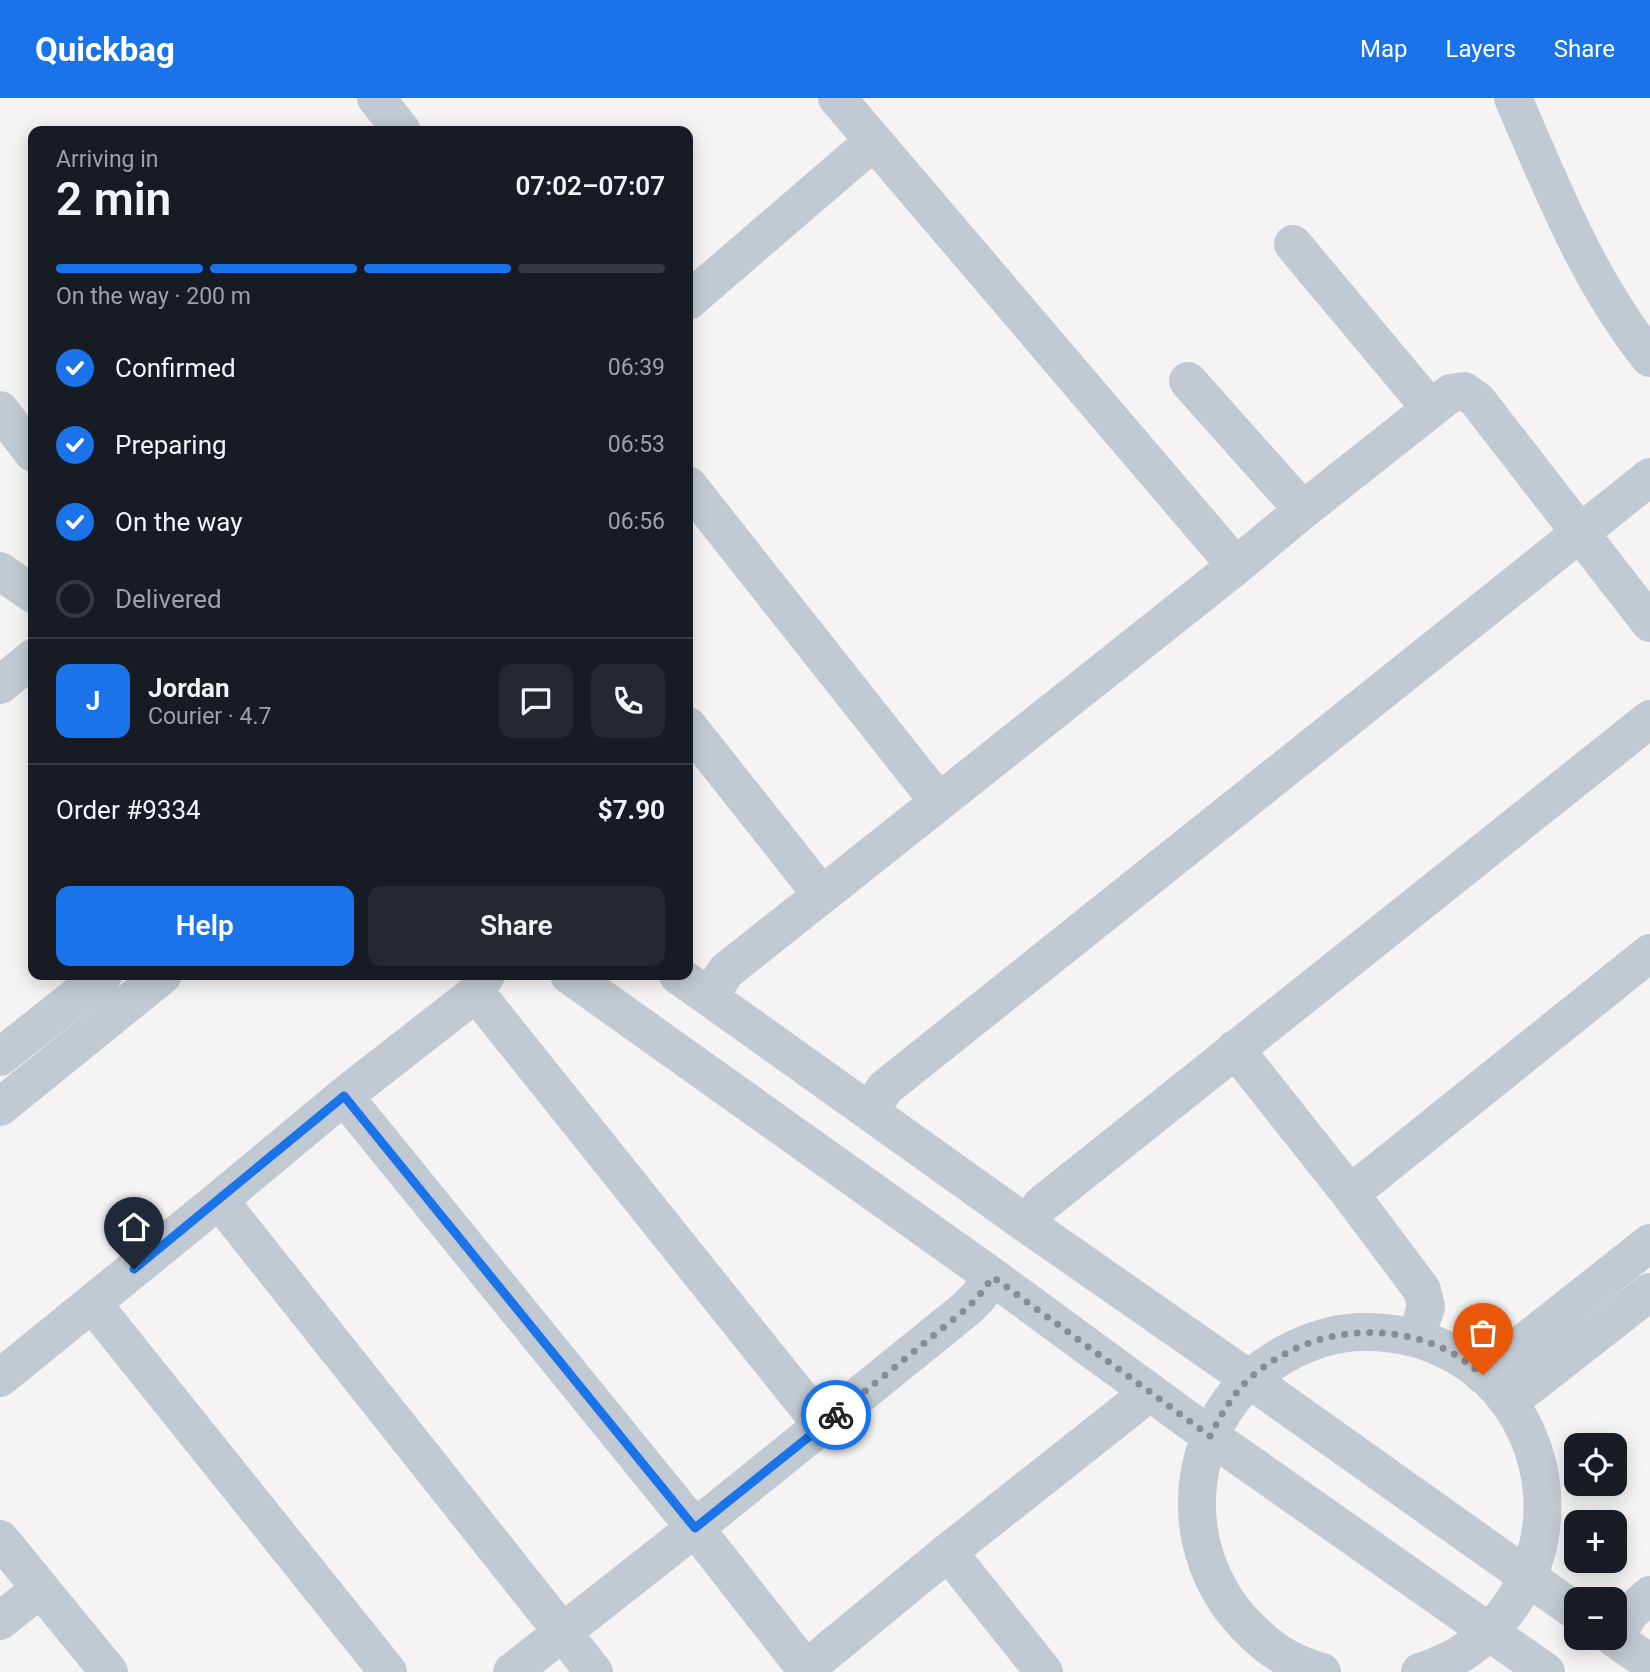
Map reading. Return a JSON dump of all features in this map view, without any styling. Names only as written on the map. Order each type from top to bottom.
[{"type":"street","points":[[376,98],[398,126]]},
{"type":"street","points":[[837,98],[1236,566]]},
{"type":"street","points":[[1513,98],[1569,227],[1606,295],[1650,358]]},
{"type":"street","points":[[693,297],[874,141]]},
{"type":"street","points":[[1293,244],[1431,409]]},
{"type":"street","points":[[1188,381],[1303,510]]},
{"type":"street","points":[[709,997],[726,971],[1451,393],[1464,391],[1477,400],[1650,623]]},
{"type":"street","points":[[0,410],[28,446]]},
{"type":"street","points":[[870,1111],[885,1088],[1650,477]]},
{"type":"street","points":[[693,491],[938,801]]},
{"type":"street","points":[[0,572],[28,591]]},
{"type":"street","points":[[0,685],[28,662]]},
{"type":"street","points":[[1028,1225],[1041,1205],[1650,719]]},
{"type":"street","points":[[693,732],[821,894]]},
{"type":"street","points":[[1350,1194],[1650,953]]},
{"type":"street","points":[[0,1057],[97,980]]},
{"type":"street","points":[[0,1107],[157,980]]},
{"type":"street","points":[[576,980],[993,1277],[1210,1436],[1546,1672]]},
{"type":"street","points":[[685,980],[1564,1603]]},
{"type":"street","points":[[0,1378],[481,984],[822,1425]]},
{"type":"street","points":[[61,1008],[84,1038]]},
{"type":"street","points":[[1235,1049],[1422,1290],[1426,1307],[1416,1338]]},
{"type":"street","points":[[344,1096],[807,1670],[947,1552],[1135,1405],[1145,1388]]},
{"type":"street","points":[[219,1200],[594,1672]]},
{"type":"street","points":[[1483,1375],[1650,1243]]},
{"type":"street","points":[[512,1672],[966,1309],[993,1277]]},
{"type":"street","points":[[1509,1402],[1650,1292]]},
{"type":"street","points":[[92,1303],[388,1672]]},
{"type":"street","points":[[1297,1668],[1264,1643],[1237,1616],[1225,1601],[1211,1575],[1201,1548],[1196,1520],[1201,1463],[1210,1436],[1227,1406],[1249,1379],[1273,1361],[1290,1351],[1327,1337],[1357,1332],[1387,1332],[1416,1338],[1463,1359],[1509,1402],[1534,1449],[1543,1501],[1537,1553],[1511,1607],[1488,1633],[1468,1650],[1420,1672]]},
{"type":"street","points":[[0,1539],[109,1672]]},
{"type":"street","points":[[947,1552],[1044,1672]]},
{"type":"street","points":[[0,1621],[40,1589]]},
{"type":"street","points":[[1627,1618],[1650,1595]]},
{"type":"street","points":[[1627,1647],[1650,1663]]},
{"type":"way so far","points":[[836,1415],[966,1309],[993,1277],[1210,1436],[1220,1415],[1249,1379],[1299,1346],[1327,1337],[1357,1332],[1387,1332],[1416,1338],[1463,1359],[1483,1375]]},
{"type":"route","points":[[134,1269],[344,1096],[695,1528],[836,1415]]}]
